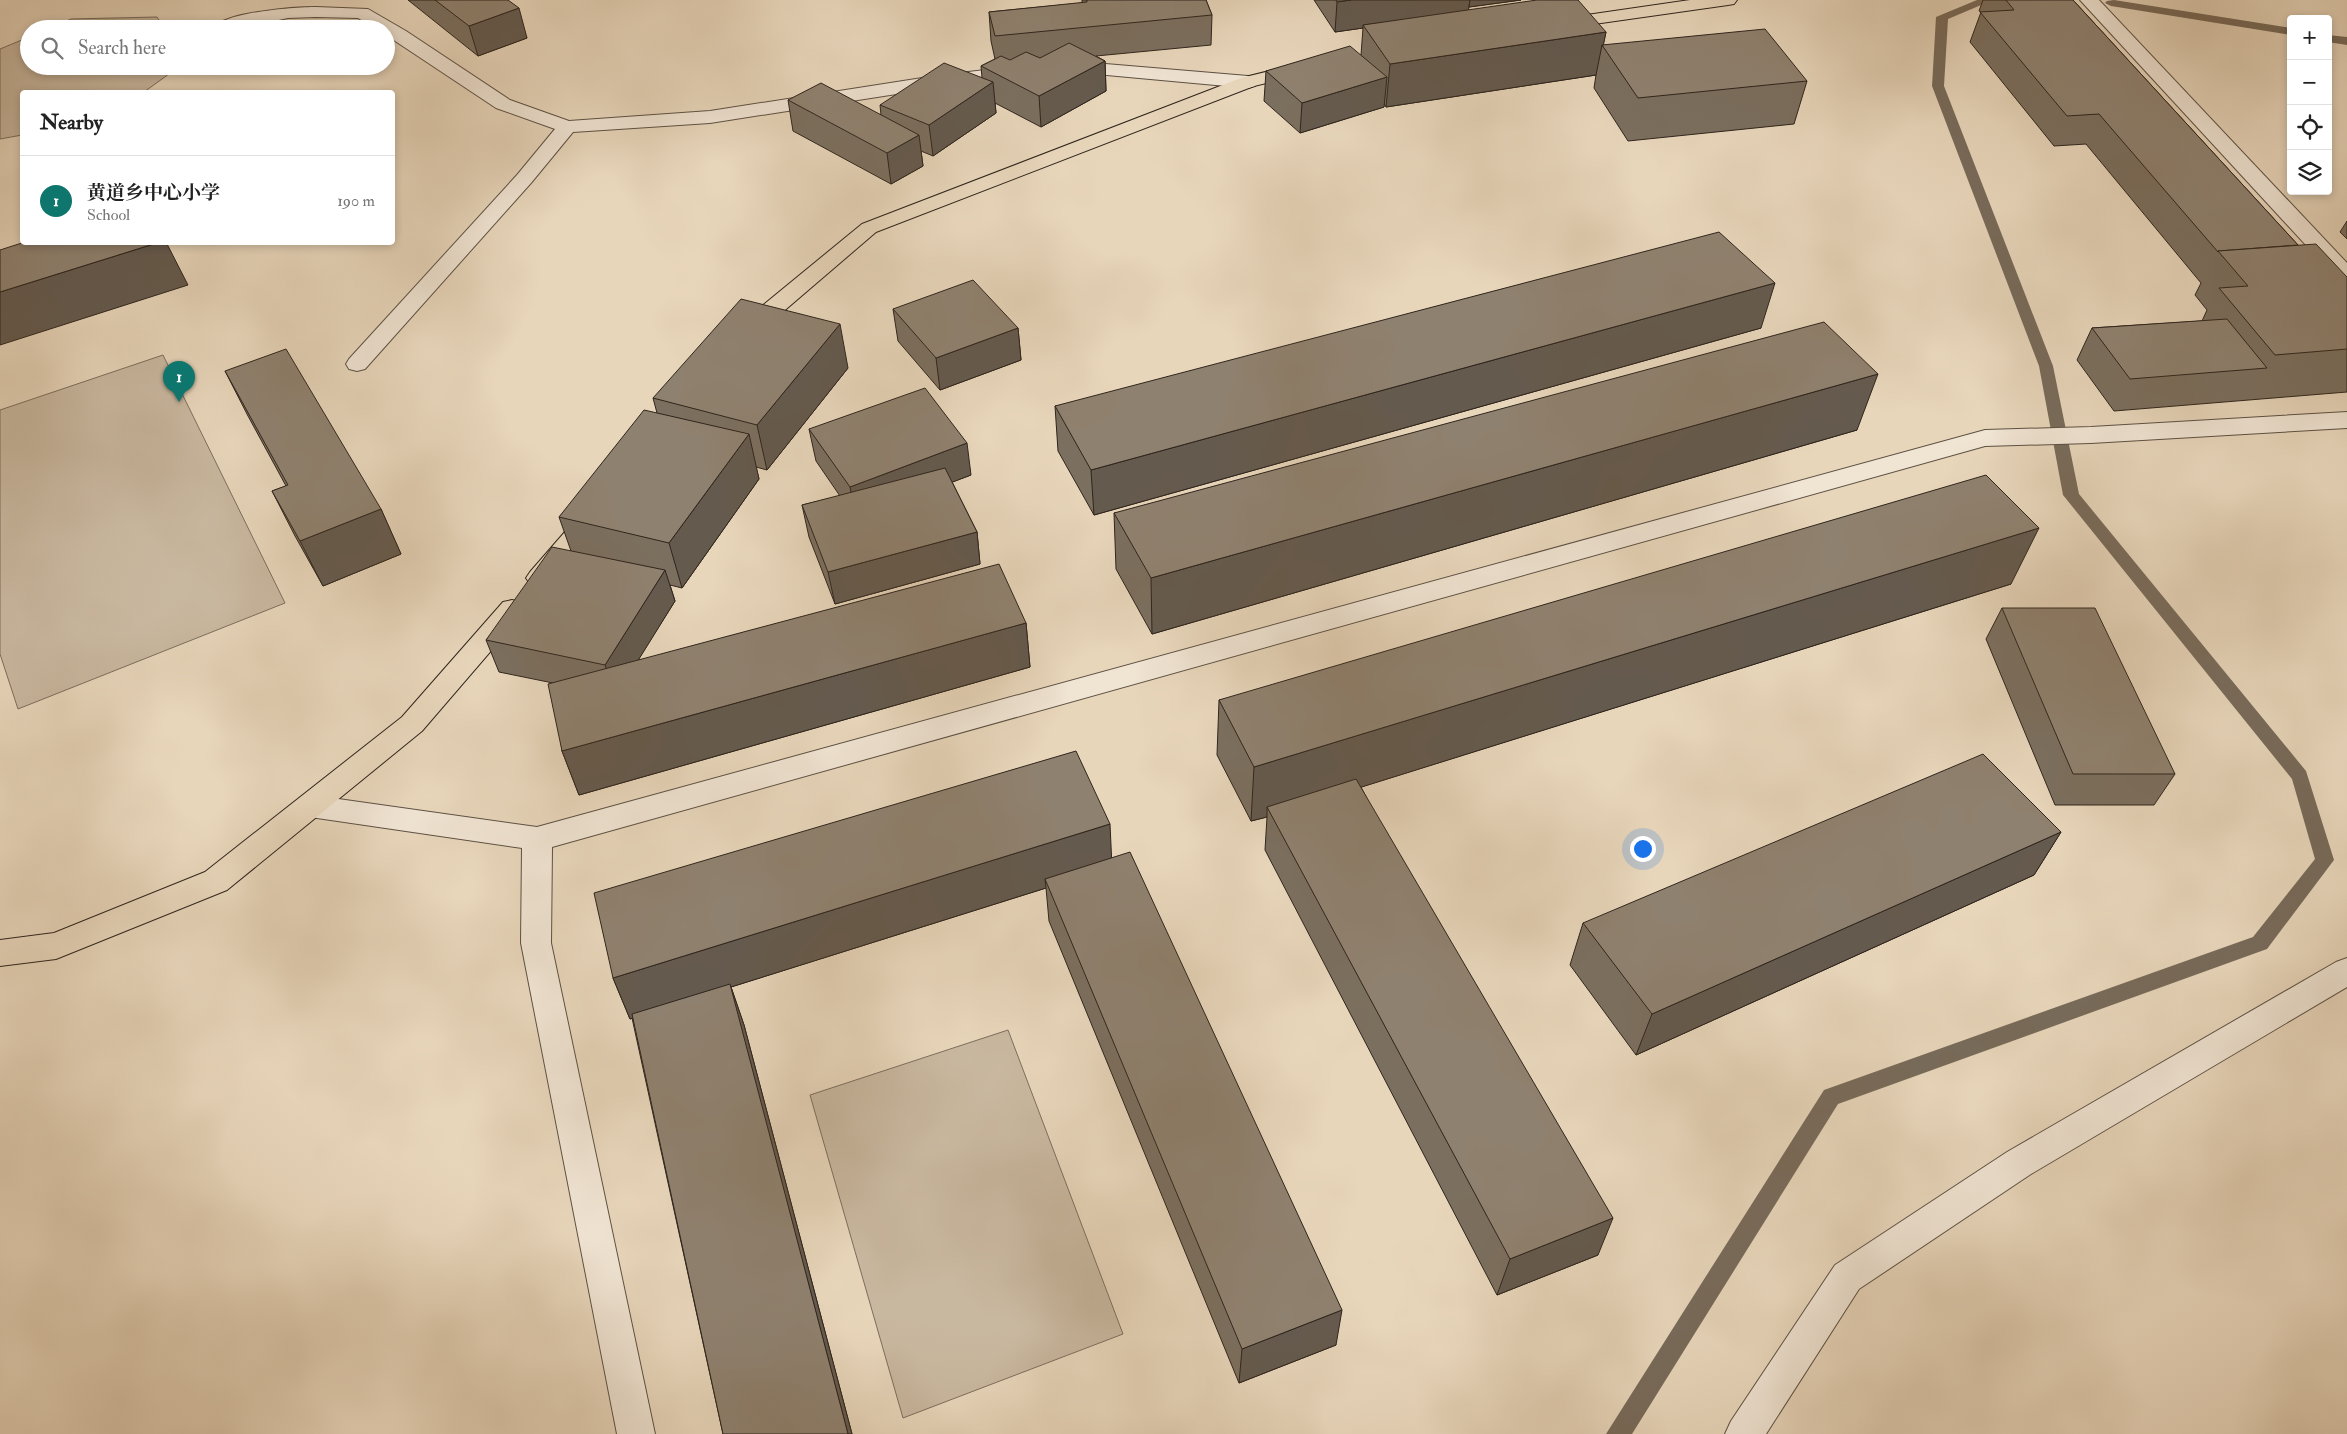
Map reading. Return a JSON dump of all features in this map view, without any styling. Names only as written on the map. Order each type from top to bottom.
[{"type":"main road","points":[[1535,28],[1728,0]]},
{"type":"main road","points":[[737,349],[770,311],[869,228],[1248,82],[1324,64]]},
{"type":"main road","points":[[0,953],[56,946],[216,881],[412,724],[607,499]]},
{"type":"street","points":[[2089,0],[2347,276]]},
{"type":"street","points":[[246,20],[288,13],[362,13],[374,20]]},
{"type":"street","points":[[395,32],[503,104],[567,127],[710,117],[935,82],[1069,67],[1248,82]]},
{"type":"street","points":[[357,364],[524,179],[567,127]]},
{"type":"street","points":[[310,806],[537,840],[1984,438],[2091,435],[2347,420]]},
{"type":"street","points":[[537,840],[536,943],[636,1434]]},
{"type":"street","points":[[1744,1434],[1847,1277],[2019,1163],[2347,971]]},
{"type":"shaded area","points":[[157,17],[159,20],[69,20]]},
{"type":"shaded area","points":[[20,41],[20,75],[168,75],[147,90],[20,90],[20,135],[0,139],[0,49]]},
{"type":"shaded area","points":[[163,355],[285,603],[18,709],[0,654],[0,410]]},
{"type":"shaded area","points":[[1008,1030],[1123,1334],[903,1418],[810,1095]]},
{"type":"building","points":[[435,0],[508,0],[519,8],[469,26]]},
{"type":"building","points":[[1087,0],[1206,0],[1212,15],[995,36],[989,12],[1087,2]]},
{"type":"building","points":[[1537,0],[1578,0],[1606,32],[1390,64],[1363,25]]},
{"type":"building","points":[[2006,0],[2073,0],[2298,245],[2218,252],[2099,114],[2067,116],[1980,12],[2014,10]]},
{"type":"building","points":[[1765,29],[1807,81],[1638,98],[1602,45]]},
{"type":"building","points":[[1069,43],[1105,61],[1039,96],[981,66],[1001,56],[1010,60],[1026,52],[1040,58]]},
{"type":"building","points":[[1350,46],[1387,77],[1302,103],[1266,71]]},
{"type":"building","points":[[944,63],[993,82],[929,125],[880,105]]},
{"type":"building","points":[[821,83],[919,135],[887,153],[788,100]]},
{"type":"building","points":[[1719,232],[1775,283],[1091,470],[1055,406]]},
{"type":"building","points":[[20,244],[150,245],[0,292],[0,250]]},
{"type":"building","points":[[2316,244],[2347,277],[2347,349],[2275,355],[2219,288],[2248,286],[2218,251]]},
{"type":"building","points":[[973,280],[1018,328],[936,358],[893,309]]},
{"type":"building","points":[[741,299],[840,324],[757,425],[653,398]]},
{"type":"building","points":[[2227,319],[2267,368],[2130,379],[2092,328]]},
{"type":"building","points":[[1824,322],[1878,374],[1151,578],[1114,513]]},
{"type":"building","points":[[286,349],[381,509],[300,541],[272,491],[288,485],[225,371]]},
{"type":"building","points":[[925,388],[967,443],[850,487],[809,429]]},
{"type":"building","points":[[644,410],[749,434],[669,543],[559,517]]},
{"type":"building","points":[[945,468],[977,532],[828,572],[802,505]]},
{"type":"building","points":[[1986,475],[2039,528],[1254,767],[1219,700]]},
{"type":"building","points":[[552,547],[665,570],[605,665],[486,640]]},
{"type":"building","points":[[999,564],[1026,623],[562,751],[548,684]]},
{"type":"building","points":[[2002,608],[2095,608],[2175,774],[2073,774]]},
{"type":"building","points":[[1076,751],[1110,824],[613,978],[594,893]]},
{"type":"building","points":[[1983,754],[2061,832],[1652,1014],[1583,923]]},
{"type":"building","points":[[1356,779],[1613,1218],[1510,1259],[1267,807]]},
{"type":"building","points":[[1130,852],[1342,1310],[1242,1349],[1045,879]]},
{"type":"building","points":[[730,984],[848,1434],[723,1434],[632,1014]]},
{"type":"waterway","points":[[1618,1434],[1831,1097],[2260,943],[2325,860],[2300,776],[2071,495],[2046,366],[1938,86],[1942,17],[1987,0]]},
{"type":"waterway","points":[[2111,3],[2287,31]]},
{"type":"waterway","points":[[2332,39],[2347,41]]},
{"type":"place","name":"黄道乡中心小学","points":[[179,402]]}]
